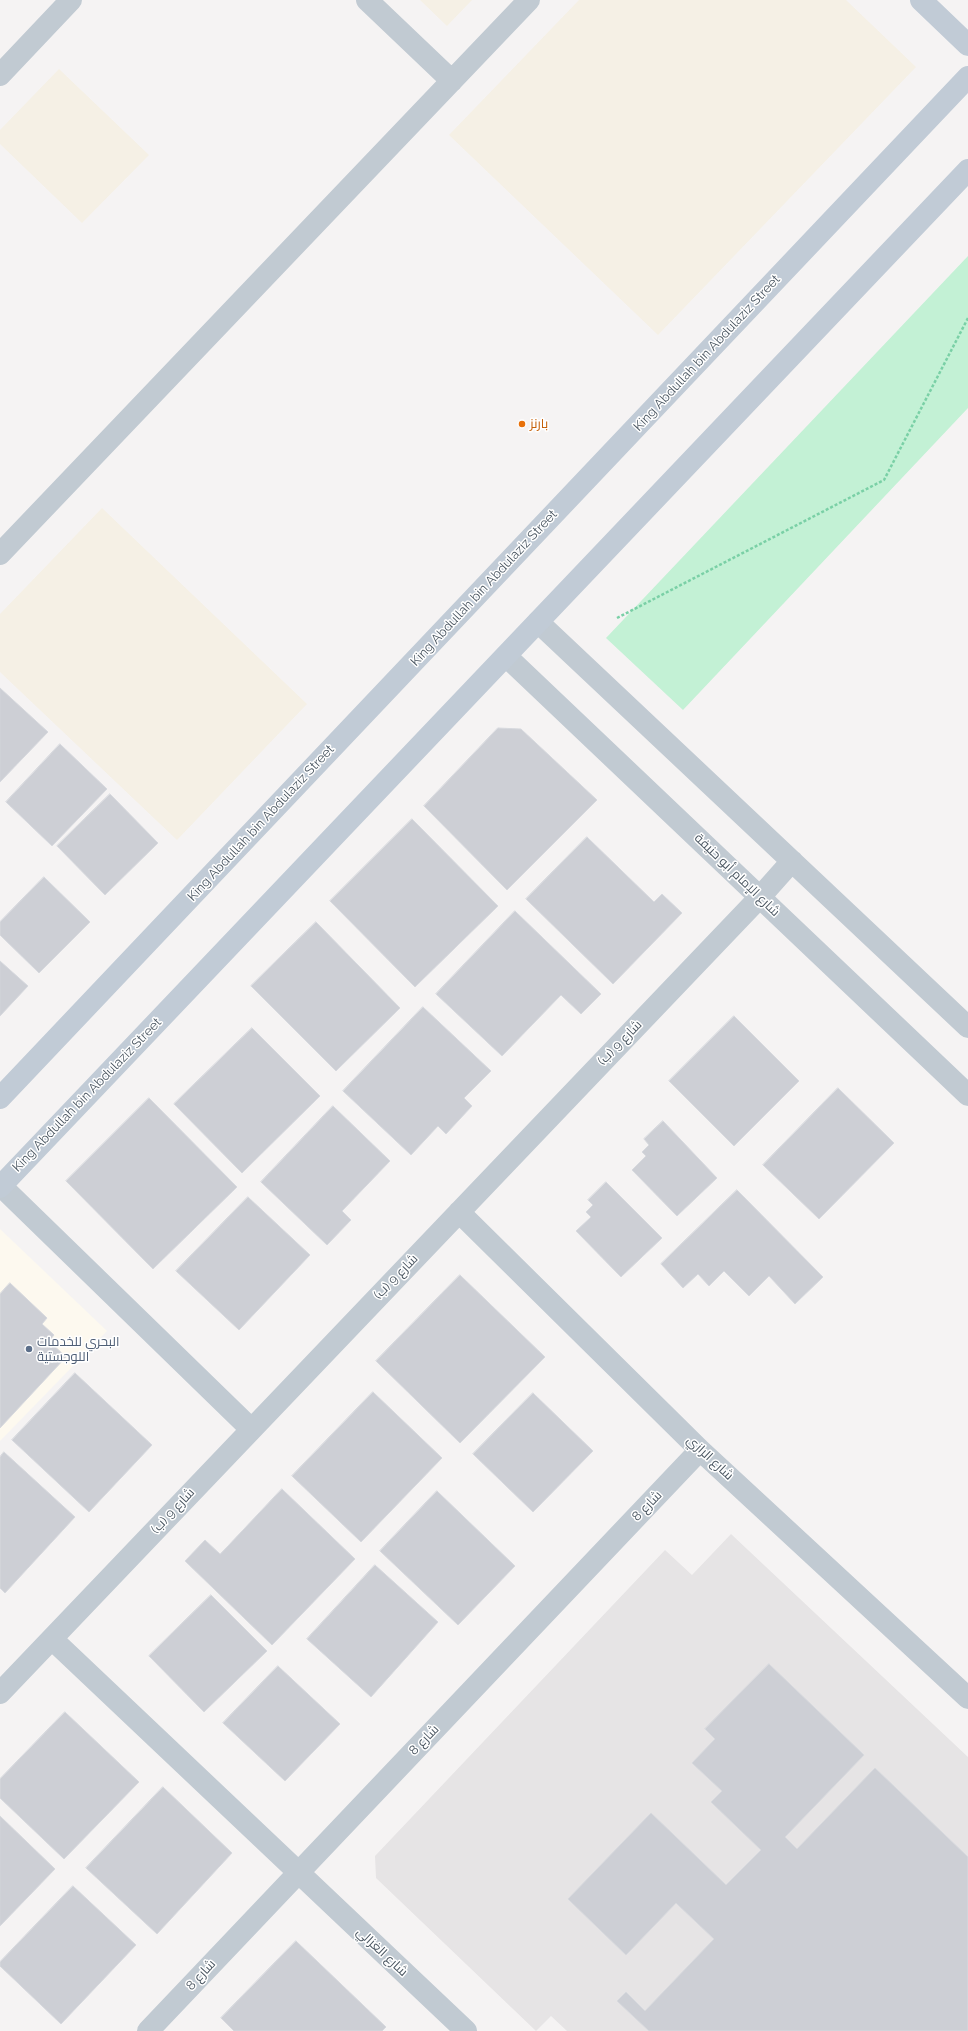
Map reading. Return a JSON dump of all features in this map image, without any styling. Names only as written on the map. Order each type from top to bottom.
[{"type":"main road","points":[[921,0],[968,45]]},
{"type":"main road","name":"King Abdullah bin Abdulaziz Street","points":[[0,1098],[968,77]]},
{"type":"main road","name":"King Abdullah bin Abdulaziz Street","points":[[0,1186],[968,170]]},
{"type":"street","points":[[0,75],[71,0]]},
{"type":"street","points":[[367,0],[452,81]]},
{"type":"street","points":[[0,554],[528,0]]},
{"type":"street","points":[[538,622],[968,1027]]},
{"type":"street","name":"شارع الإمام أبو حنيفة","points":[[506,656],[968,1095]]},
{"type":"street","name":"شارع 9 (ب)","points":[[0,1692],[760,897],[792,861]]},
{"type":"street","points":[[0,1186],[250,1429]]},
{"type":"street","name":"شارع الرازي","points":[[459,1212],[700,1450],[968,1698]]},
{"type":"street","name":"شارع 8","points":[[148,2031],[700,1450]]},
{"type":"street","name":"شارع الغزالي","points":[[52,1639],[466,2031]]},
{"type":"path","points":[[617,618],[884,480],[968,318]]},
{"type":"shaded area","points":[[0,1229],[107,1331],[0,1441]]},
{"type":"shaded area","points":[[731,1534],[968,1757],[968,2031],[567,2031],[551,2016],[536,2031],[376,1878],[375,1856],[665,1550],[692,1575]]},
{"type":"green space","points":[[968,256],[968,408],[683,710],[606,638]]},
{"type":"sand","points":[[420,0],[472,0],[447,26]]},
{"type":"sand","points":[[579,0],[846,0],[916,67],[658,335],[449,135]]},
{"type":"sand","points":[[59,69],[149,155],[82,223],[0,144],[0,130]]},
{"type":"sand","points":[[102,508],[307,704],[177,840],[0,672],[0,614]]},
{"type":"building","points":[[0,688],[48,732],[0,782]]},
{"type":"building","points":[[498,728],[521,729],[597,800],[507,890],[424,806]]},
{"type":"building","points":[[60,744],[107,789],[52,846],[6,802]]},
{"type":"building","points":[[110,794],[158,843],[105,895],[57,846]]},
{"type":"building","points":[[412,819],[498,906],[415,987],[330,901]]},
{"type":"building","points":[[587,837],[654,902],[662,894],[682,913],[613,984],[526,899]]},
{"type":"building","points":[[44,877],[90,922],[39,973],[0,935],[0,922]]},
{"type":"building","points":[[515,911],[601,994],[581,1014],[561,995],[502,1056],[436,994]]},
{"type":"building","points":[[316,922],[400,1008],[336,1071],[251,986]]},
{"type":"building","points":[[0,961],[28,986],[0,1016]]},
{"type":"building","points":[[423,1007],[491,1071],[464,1098],[472,1106],[446,1134],[438,1126],[411,1155],[343,1091]]},
{"type":"building","points":[[734,1016],[799,1081],[734,1146],[669,1081]]},
{"type":"building","points":[[252,1028],[320,1096],[242,1173],[174,1104]]},
{"type":"building","points":[[838,1088],[894,1143],[819,1219],[763,1165]]},
{"type":"building","points":[[149,1098],[237,1187],[153,1269],[66,1181]]},
{"type":"building","points":[[333,1106],[390,1161],[342,1211],[351,1220],[327,1245],[261,1182]]},
{"type":"building","points":[[663,1121],[717,1178],[677,1216],[632,1170],[646,1156],[642,1152],[649,1145],[644,1139]]},
{"type":"building","points":[[606,1182],[662,1238],[621,1277],[576,1231],[591,1217],[586,1212],[593,1205],[588,1200]]},
{"type":"building","points":[[737,1190],[823,1277],[795,1304],[769,1276],[749,1296],[724,1271],[709,1286],[698,1274],[683,1288],[661,1264]]},
{"type":"building","points":[[248,1197],[310,1255],[239,1330],[176,1271]]},
{"type":"building","points":[[460,1275],[545,1357],[460,1443],[376,1361]]},
{"type":"building","name":"البحري للخدمات اللوجستية","points":[[10,1283],[47,1318],[42,1324],[54,1335],[49,1341],[66,1357],[0,1428],[0,1294]]},
{"type":"building","points":[[75,1373],[152,1445],[89,1512],[12,1440]]},
{"type":"building","points":[[373,1392],[442,1458],[361,1542],[292,1476]]},
{"type":"building","points":[[533,1393],[593,1451],[533,1512],[473,1454]]},
{"type":"building","points":[[4,1452],[75,1517],[5,1593],[0,1588],[0,1457]]},
{"type":"building","points":[[282,1489],[355,1559],[272,1645],[185,1561],[205,1540],[220,1554]]},
{"type":"building","points":[[437,1491],[515,1566],[458,1625],[380,1551]]},
{"type":"building","points":[[375,1565],[438,1622],[371,1697],[307,1639]]},
{"type":"building","points":[[211,1595],[267,1651],[204,1712],[149,1656]]},
{"type":"building","points":[[769,1664],[864,1755],[785,1837],[797,1849],[875,1768],[968,1857],[968,2031],[649,2031],[617,2001],[626,1992],[645,2011],[714,1939],[676,1903],[626,1955],[568,1899],[651,1813],[726,1885],[761,1850],[711,1802],[722,1791],[692,1763],[715,1739],[705,1729]]},
{"type":"building","points":[[278,1666],[340,1724],[285,1781],[223,1723]]},
{"type":"building","points":[[65,1712],[139,1782],[64,1859],[0,1798],[0,1779]]},
{"type":"building","points":[[163,1787],[232,1853],[157,1934],[86,1868]]},
{"type":"building","points":[[0,1816],[55,1869],[0,1926]]},
{"type":"building","points":[[73,1886],[136,1945],[61,2024],[0,1966],[0,1962]]},
{"type":"building","points":[[296,1941],[386,2027],[382,2031],[234,2031],[221,2018]]},
{"type":"place","name":"بارنز","points":[[522,424]]},
{"type":"place","name":"البحري للخدمات اللوجستية","points":[[29,1349]]}]
